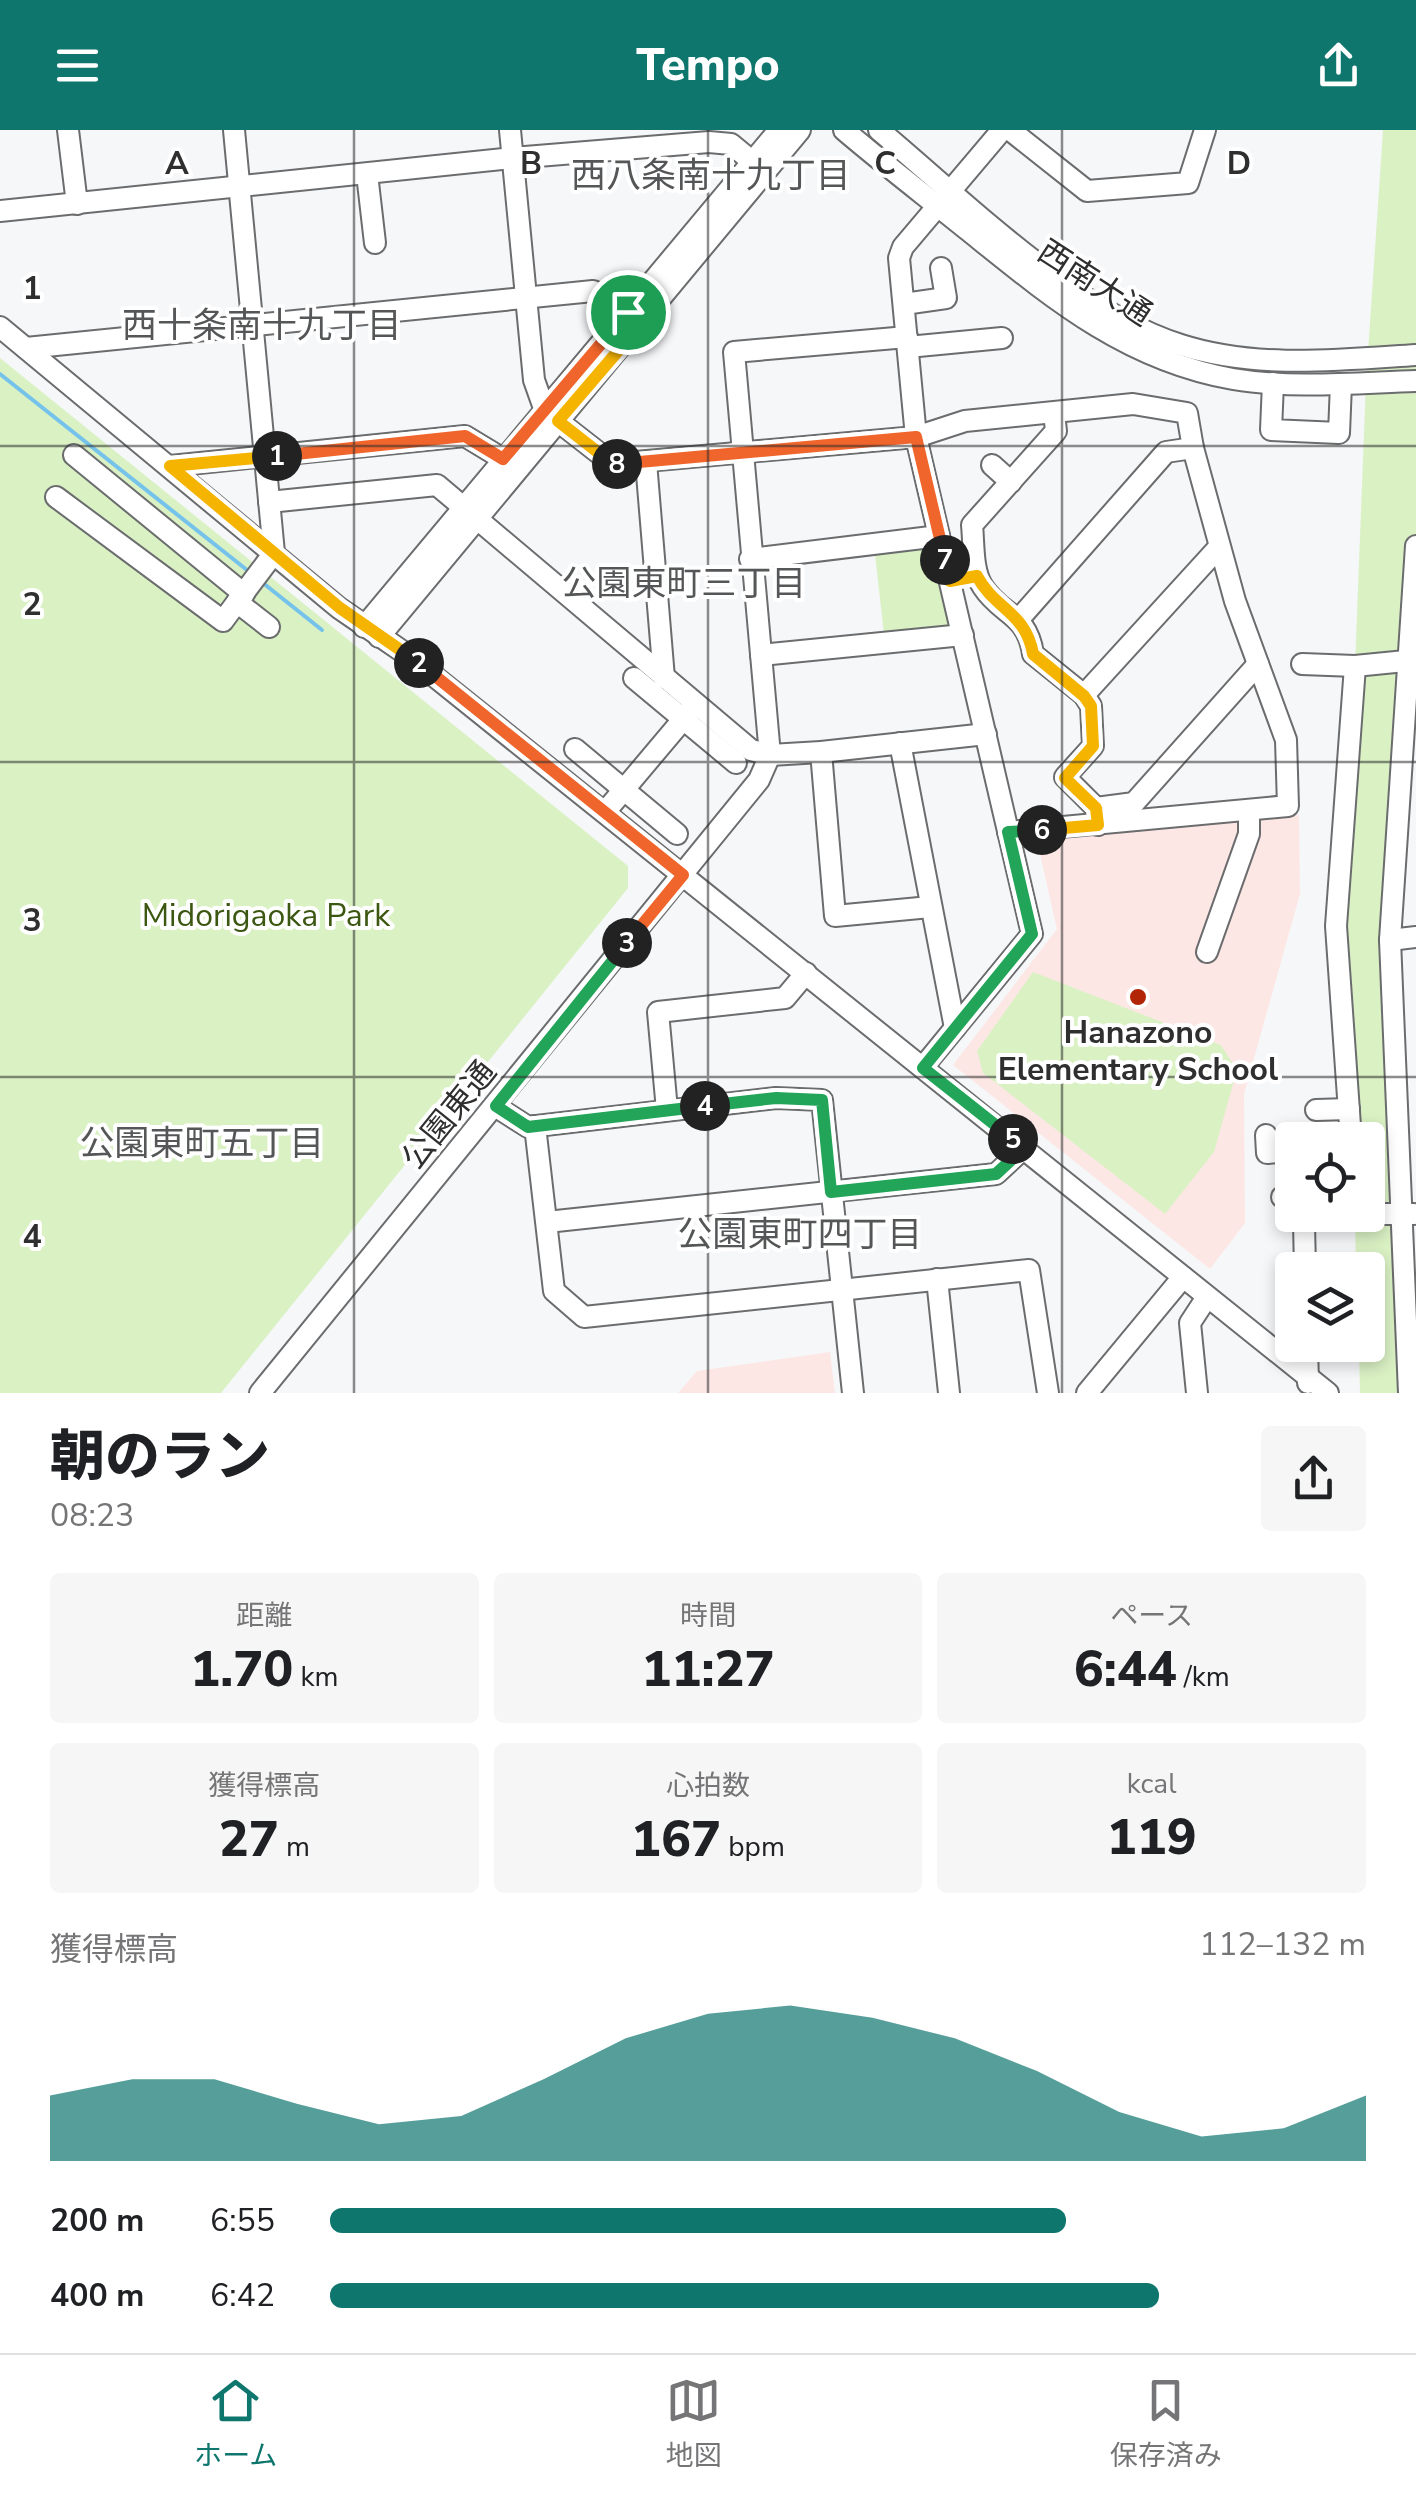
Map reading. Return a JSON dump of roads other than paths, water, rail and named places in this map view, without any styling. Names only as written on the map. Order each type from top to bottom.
[{"type":"street","points":[[68,130],[78,204]]},
{"type":"street","points":[[56,496],[223,620],[274,553],[234,130]]},
{"type":"street","points":[[510,130],[534,380],[552,416],[613,464],[916,437],[965,421],[1133,404],[1187,413],[1234,602],[1286,740],[1288,806],[1097,816],[1008,832]]},
{"type":"street","points":[[759,167],[779,130]]},
{"type":"street","points":[[372,632],[759,167],[800,130]]},
{"type":"street","name":"西南大通","points":[[844,130],[1123,319],[1182,345],[1243,357],[1307,361],[1416,355]]},
{"type":"street","name":"西南大通","points":[[879,130],[945,199],[1064,308],[1123,343],[1178,365],[1232,378],[1273,383],[1416,381]]},
{"type":"street","points":[[923,1068],[1032,934],[916,437],[902,247],[1006,130],[1087,191],[1188,183],[1205,130]]},
{"type":"street","points":[[0,211],[513,158],[709,142],[731,144],[759,167]]},
{"type":"street","points":[[368,174],[375,243]]},
{"type":"street","points":[[904,304],[946,298],[941,268]]},
{"type":"street","points":[[26,348],[594,291],[635,317]]},
{"type":"street","points":[[0,327],[372,632],[410,656],[1184,1277],[1309,1385],[1328,1393]]},
{"type":"street","points":[[770,755],[734,352],[1002,338]]},
{"type":"street","points":[[1273,383],[1271,430],[1339,433],[1341,384]]},
{"type":"street","points":[[1054,413],[1056,431],[972,525],[977,576],[984,589],[1020,620],[1030,634],[1033,654],[1091,706],[1093,746],[1065,778],[1097,816]]},
{"type":"street","points":[[471,516],[503,459],[552,416]]},
{"type":"street","points":[[170,466],[465,436],[503,459]]},
{"type":"street","points":[[1020,620],[1166,452],[1193,448]]},
{"type":"street","points":[[74,455],[240,598],[269,628]]},
{"type":"street","points":[[646,462],[664,678]]},
{"type":"street","points":[[992,465],[1011,482]]},
{"type":"street","points":[[270,502],[437,485],[664,678],[736,763]]},
{"type":"street","points":[[750,559],[939,536]]},
{"type":"street","points":[[1409,1393],[1409,1215],[1390,940],[1408,804],[1416,546]]},
{"type":"street","points":[[1084,696],[1219,547]]},
{"type":"street","points":[[950,581],[977,576]]},
{"type":"street","points":[[761,655],[963,635]]},
{"type":"street","points":[[1302,664],[1355,666],[1412,661]]},
{"type":"street","points":[[1097,816],[1134,803],[1258,664]]},
{"type":"street","points":[[1350,1122],[1336,926],[1355,666]]},
{"type":"street","points":[[634,678],[751,750],[770,755],[986,734]]},
{"type":"street","points":[[606,812],[689,711]]},
{"type":"street","points":[[900,742],[955,1028]]},
{"type":"street","points":[[575,750],[677,834]]},
{"type":"street","points":[[821,752],[835,916],[930,907]]},
{"type":"street","name":"公園東通","points":[[260,1393],[759,780],[770,755]]},
{"type":"street","points":[[1207,952],[1248,834],[1249,810]]},
{"type":"street","points":[[1390,940],[1416,937]]},
{"type":"street","points":[[667,1110],[658,1012],[784,998],[806,972]]},
{"type":"street","points":[[496,1106],[528,1127],[776,1098],[822,1100],[853,1393]]},
{"type":"street","points":[[1316,1110],[1349,1109]]},
{"type":"street","points":[[535,1126],[554,1291],[584,1317],[1029,1270],[1048,1393]]},
{"type":"street","points":[[1266,1135],[1267,1152],[1275,1152]]},
{"type":"street","points":[[547,1222],[996,1174],[1024,1148]]},
{"type":"street","points":[[1087,1393],[1184,1277]]},
{"type":"street","points":[[937,1279],[948,1393]]},
{"type":"street","points":[[1197,1393],[1190,1323],[1207,1297]]},
{"type":"waterway","points":[[0,374],[252,574]]},
{"type":"waterway","points":[[263,583],[322,630]]},
{"type":"place","name":"Hanazono Elementary School","points":[[1138,997]]},
{"type":"district","name":"西八条南十九丁目","points":[[711,175]]},
{"type":"district","name":"西十条南十九丁目","points":[[262,325]]},
{"type":"district","name":"公園東町三丁目","points":[[684,583]]},
{"type":"district","name":"公園東町五丁目","points":[[202,1143]]},
{"type":"district","name":"公園東町四丁目","points":[[800,1234]]},
{"type":"park label","name":"Midorigaoka Park","points":[[266,915]]}]
